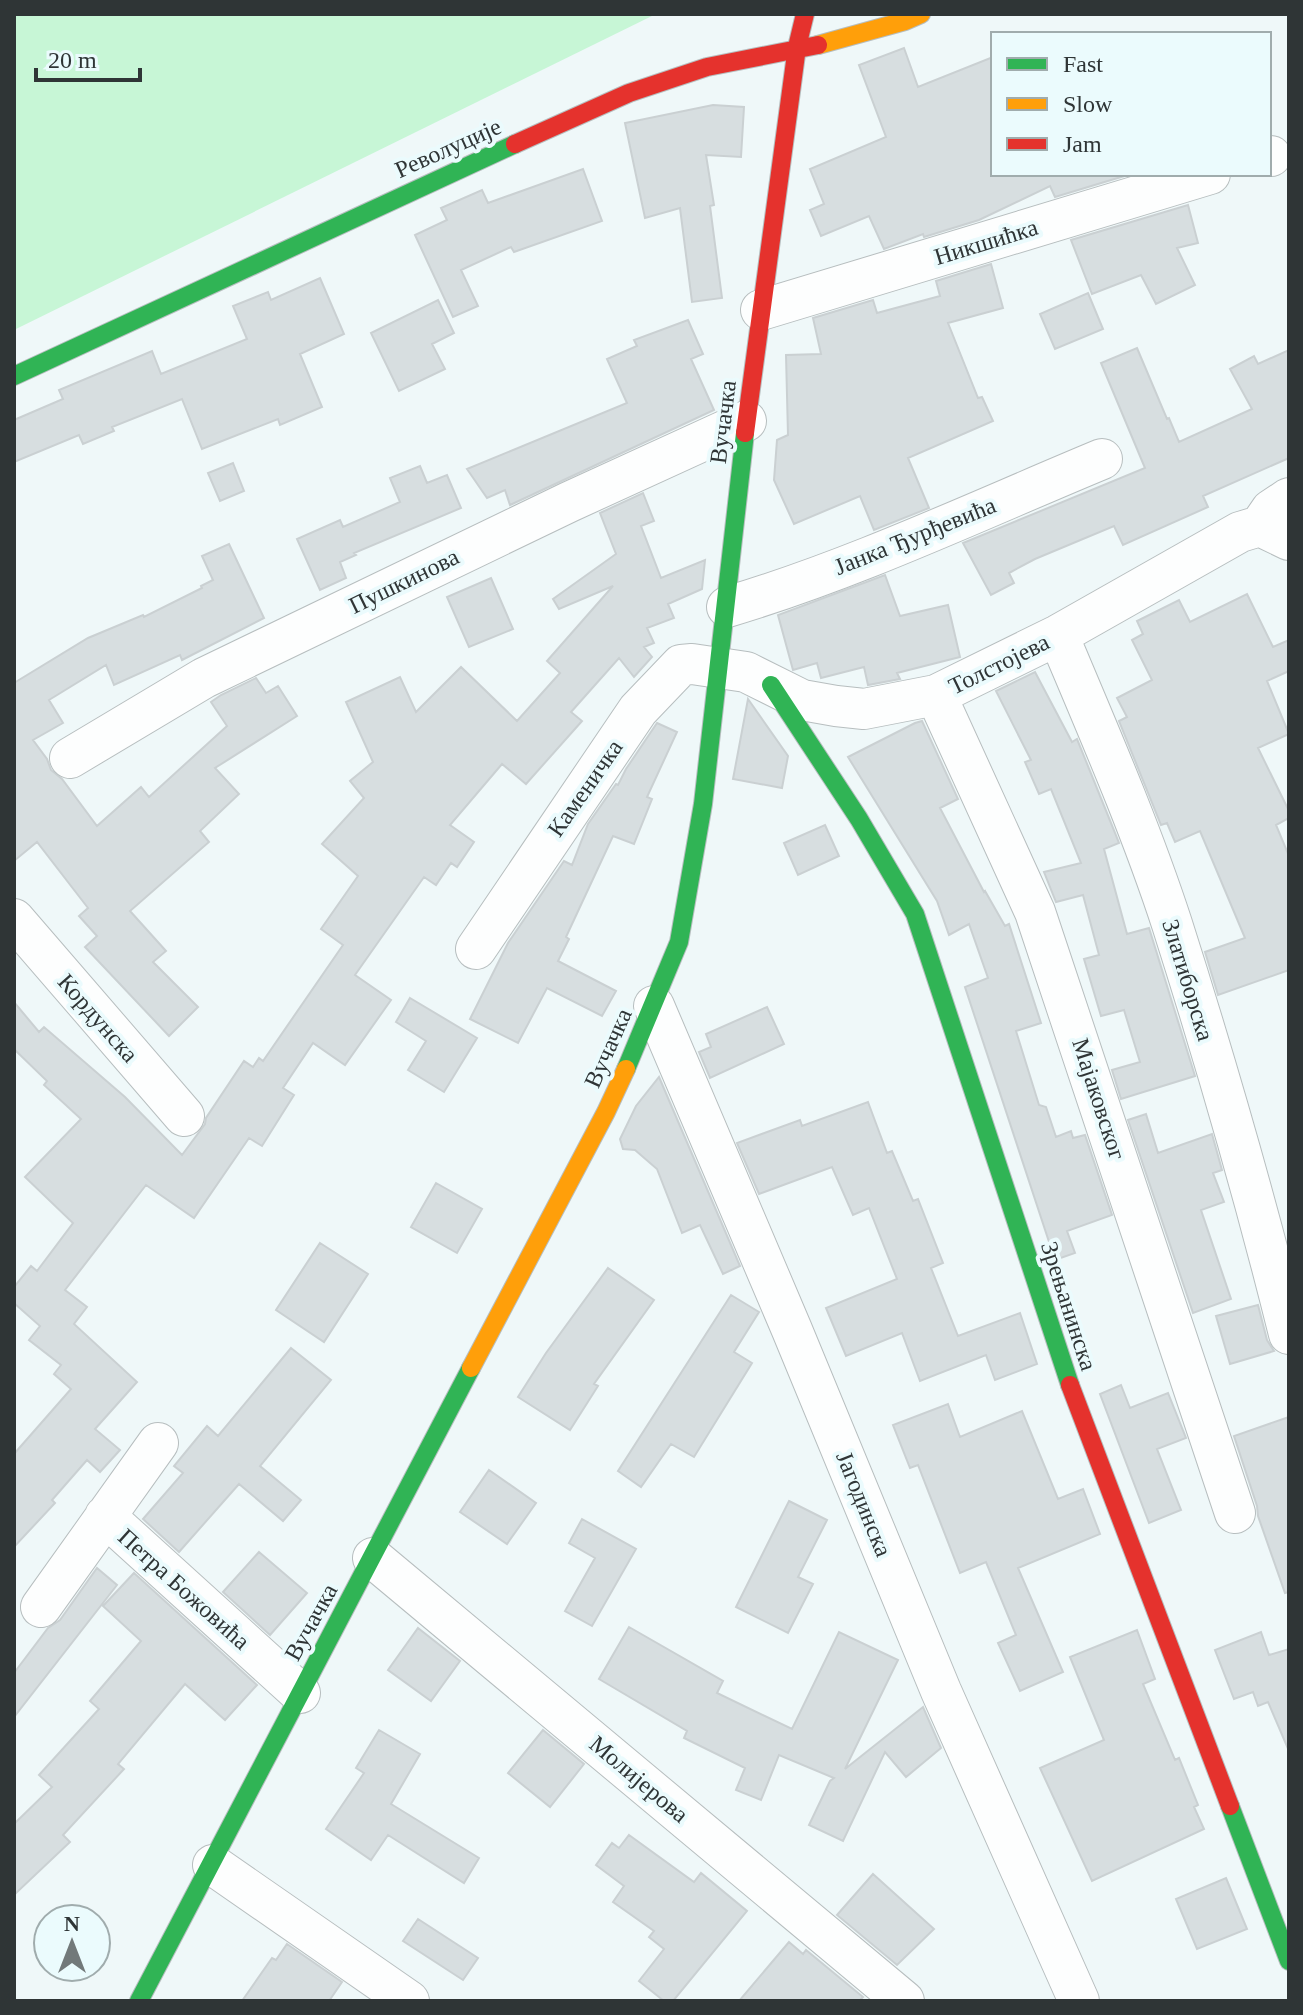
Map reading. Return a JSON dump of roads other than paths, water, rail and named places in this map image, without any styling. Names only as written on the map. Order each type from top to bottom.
[{"type":"street","name":"Вучачка","points":[[139,2001],[606,1112],[679,942],[693,870],[727,607],[746,421],[797,47],[805,14]]},
{"type":"street","name":"Револуције","points":[[14,376],[447,174],[629,93],[707,67],[840,40],[921,14]]},
{"type":"street","name":"Никшићка","points":[[761,310],[1203,176]]},
{"type":"street","name":"Пушкинова","points":[[70,758],[204,678],[569,502],[746,421]]},
{"type":"street","name":"Јанка Ђурђевића","points":[[727,607],[889,548],[1102,459]]},
{"type":"street","name":"Толстојева","points":[[719,668],[746,672],[802,700],[864,709],[936,695],[1058,635],[1240,532],[1274,533],[1271,510],[1289,498]]},
{"type":"street","name":"Златиборска","points":[[1058,635],[1114,769],[1172,923],[1266,1241],[1289,1334]]},
{"type":"street","name":"Каменичка","points":[[476,949],[638,710],[681,665],[719,668]]},
{"type":"street","name":"Зрењанинска","points":[[771,685],[859,819],[915,914],[1069,1382],[1289,1961]]},
{"type":"street","name":"Мајаковског","points":[[936,695],[1035,912],[1235,1513]]},
{"type":"street","name":"Кордунска","points":[[14,919],[184,1116]]},
{"type":"street","name":"Јагодинска","points":[[654,1006],[941,1691],[1079,2001]]},
{"type":"street","name":"Петра Божовића","points":[[41,1607],[158,1443]]},
{"type":"street","name":"Петра Божовића","points":[[105,1516],[300,1693]]},
{"type":"street","name":"Молијерова","points":[[373,1558],[904,2001]]},
{"type":"street","points":[[213,1865],[409,2001]]}]
